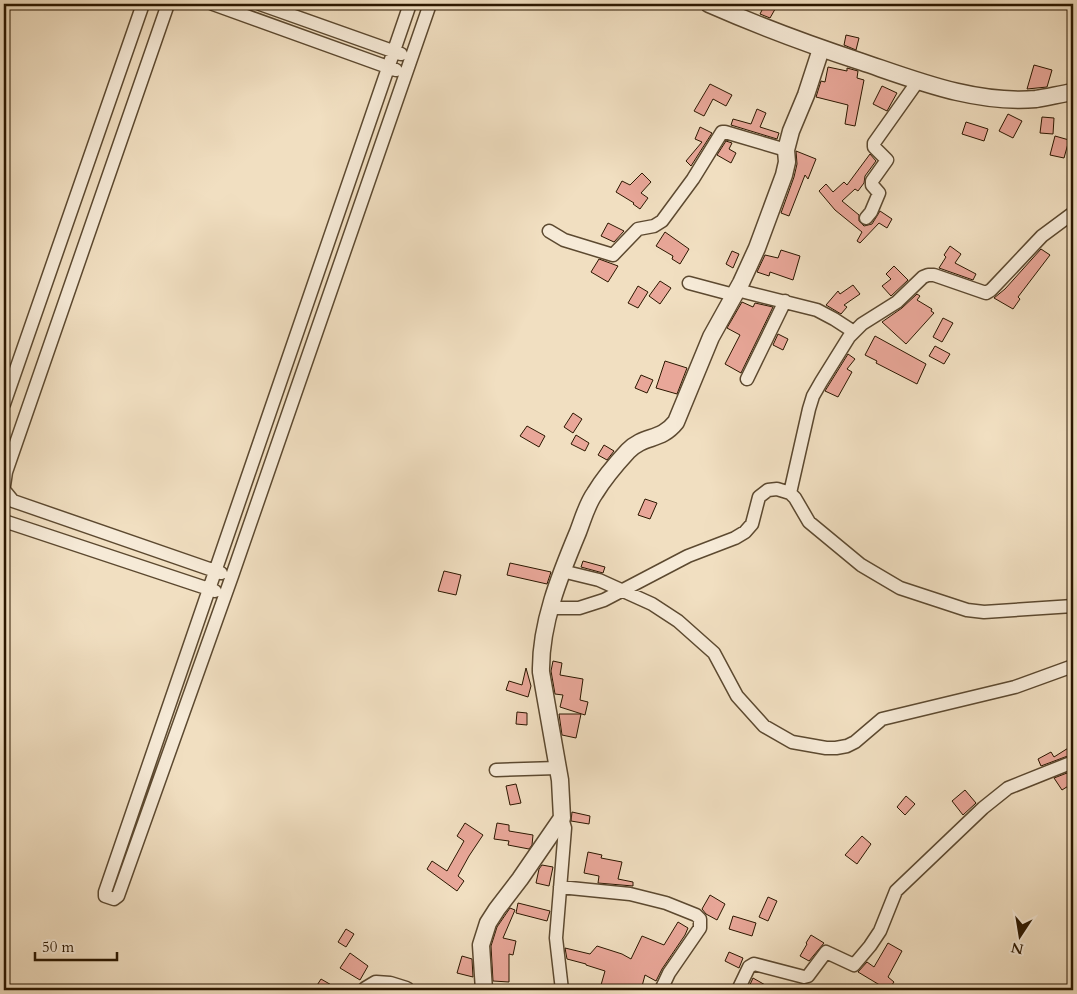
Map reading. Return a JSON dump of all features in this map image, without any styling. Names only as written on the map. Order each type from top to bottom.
[{"type":"street","points":[[4,404],[143,4]]},
{"type":"street","points":[[4,486],[6,472],[168,4]]},
{"type":"street","points":[[213,4],[406,73]]},
{"type":"street","points":[[260,4],[412,58]]},
{"type":"street","points":[[410,4],[208,589],[105,896],[114,899],[118,896],[232,576],[430,4]]},
{"type":"street","points":[[709,4],[759,26],[821,49],[918,81],[972,95],[1036,98],[1073,92]]},
{"type":"street","points":[[562,990],[556,938],[564,828],[557,768],[541,672],[540,657],[544,630],[562,571],[594,494],[612,469],[630,449],[642,440],[663,435],[676,422],[712,337],[736,292],[756,248],[784,175],[790,131],[803,102],[821,49]]},
{"type":"street","points":[[866,218],[871,212],[879,193],[872,185],[872,181],[887,160],[874,147],[874,143],[918,81]]},
{"type":"street","points":[[549,231],[564,240],[613,255],[638,229],[654,226],[662,221],[693,179],[722,132],[786,150]]},
{"type":"street","points":[[790,493],[813,396],[849,337],[862,324],[897,302],[923,277],[928,275],[934,275],[986,293],[1042,236],[1073,213]]},
{"type":"street","points":[[689,283],[785,301],[817,310],[854,332]]},
{"type":"street","points":[[747,379],[785,301]]},
{"type":"street","points":[[551,608],[579,608],[604,600],[688,556],[735,538],[745,532],[752,524],[759,497],[762,493],[777,489],[790,493],[809,522],[861,565],[900,588],[967,610],[984,612],[1073,606]]},
{"type":"street","points":[[4,490],[13,501],[232,576]]},
{"type":"street","points":[[4,521],[224,595]]},
{"type":"street","points":[[562,571],[599,580],[652,604],[678,621],[708,648],[718,660],[737,696],[755,718],[764,726],[792,742],[826,748],[847,746],[855,742],[882,719],[1015,687],[1073,666]]},
{"type":"street","points":[[738,990],[749,967],[754,964],[804,977],[808,976],[826,952],[852,964],[856,963],[880,931],[896,891],[993,798],[1008,788],[1073,762]]},
{"type":"street","points":[[496,770],[557,768]]},
{"type":"street","points":[[484,990],[481,945],[488,923],[562,818]]},
{"type":"street","points":[[560,887],[630,894],[666,903],[700,919],[700,928],[669,973],[661,990]]},
{"type":"street","points":[[366,990],[376,984],[390,985],[406,990]]},
{"type":"building","points":[[765,4],[778,4],[770,18],[760,14]]},
{"type":"building","points":[[846,35],[859,38],[856,50],[844,45]]},
{"type":"building","points":[[1034,65],[1052,70],[1047,87],[1027,89]]},
{"type":"building","points":[[828,67],[847,71],[847,68],[858,71],[857,78],[864,80],[855,126],[845,124],[848,105],[816,97],[821,81],[825,82]]},
{"type":"building","points":[[710,84],[732,95],[726,106],[713,99],[704,116],[694,111]]},
{"type":"building","points":[[882,86],[897,93],[887,111],[873,104]]},
{"type":"building","points":[[757,109],[766,113],[760,127],[779,133],[777,139],[731,125],[733,119],[751,124]]},
{"type":"building","points":[[1008,114],[1022,121],[1013,138],[999,131]]},
{"type":"building","points":[[1042,117],[1054,118],[1053,134],[1040,133]]},
{"type":"building","points":[[966,122],[988,129],[984,141],[962,134]]},
{"type":"building","points":[[700,127],[712,133],[691,166],[686,161],[702,142],[695,139]]},
{"type":"building","points":[[1055,136],[1069,140],[1064,158],[1050,155]]},
{"type":"building","points":[[726,141],[732,143],[729,149],[736,153],[731,163],[717,155]]},
{"type":"building","points":[[796,151],[816,159],[808,179],[805,175],[789,216],[781,213],[794,177],[797,164]]},
{"type":"building","points":[[870,154],[876,161],[865,176],[864,183],[858,191],[855,189],[842,201],[859,215],[859,221],[864,226],[872,224],[880,211],[892,219],[887,228],[879,223],[860,243],[857,241],[862,232],[835,210],[819,191],[826,184],[833,192],[844,182],[847,185]]},
{"type":"building","points":[[642,173],[651,182],[641,193],[648,198],[640,209],[616,192],[622,181],[630,185]]},
{"type":"building","points":[[608,223],[624,231],[614,242],[601,236]]},
{"type":"building","points":[[665,232],[689,249],[680,264],[672,259],[673,256],[656,246]]},
{"type":"building","points":[[950,246],[961,254],[955,263],[976,274],[973,280],[939,268]]},
{"type":"building","points":[[1041,249],[1050,255],[1018,297],[1020,299],[1013,309],[994,298],[1005,289]]},
{"type":"building","points":[[781,250],[800,256],[793,280],[770,272],[769,276],[757,272],[765,255],[778,258]]},
{"type":"building","points":[[732,251],[739,254],[733,268],[726,264]]},
{"type":"building","points":[[599,259],[618,266],[608,282],[591,272]]},
{"type":"building","points":[[894,266],[908,280],[891,296],[882,286],[891,279],[886,274]]},
{"type":"building","points":[[660,281],[671,288],[660,304],[649,296]]},
{"type":"building","points":[[853,285],[860,294],[844,305],[847,307],[841,314],[826,305],[838,291],[840,294]]},
{"type":"building","points":[[638,286],[648,292],[638,308],[628,303]]},
{"type":"building","points":[[917,294],[920,296],[917,300],[932,309],[931,311],[934,313],[906,344],[882,322],[902,308]]},
{"type":"building","points":[[742,302],[753,307],[755,303],[773,307],[741,373],[725,364],[740,335],[727,328]]},
{"type":"building","points":[[943,318],[953,323],[942,342],[933,337]]},
{"type":"building","points":[[778,334],[788,339],[783,350],[773,345]]},
{"type":"building","points":[[875,336],[926,364],[917,384],[876,363],[877,361],[865,355]]},
{"type":"building","points":[[935,346],[950,354],[944,364],[929,356]]},
{"type":"building","points":[[848,354],[855,359],[847,369],[852,372],[838,397],[825,391]]},
{"type":"building","points":[[665,361],[687,368],[677,394],[656,388]]},
{"type":"building","points":[[641,375],[653,380],[647,393],[635,388]]},
{"type":"building","points":[[573,413],[582,419],[573,433],[564,427]]},
{"type":"building","points":[[527,426],[545,436],[539,447],[520,436]]},
{"type":"building","points":[[576,435],[589,443],[585,451],[571,444]]},
{"type":"building","points":[[604,445],[614,451],[607,460],[598,455]]},
{"type":"building","points":[[645,499],[657,503],[650,519],[638,515]]},
{"type":"building","points":[[583,561],[605,567],[603,573],[581,567]]},
{"type":"building","points":[[510,563],[551,572],[547,584],[507,575]]},
{"type":"building","points":[[444,571],[461,575],[456,595],[438,591]]},
{"type":"building","points":[[553,661],[562,663],[560,675],[583,679],[580,700],[588,702],[585,715],[560,707],[563,695],[555,694],[551,671]]},
{"type":"building","points":[[526,668],[531,686],[528,697],[506,690],[509,681],[522,685]]},
{"type":"building","points":[[517,712],[527,713],[527,725],[516,724]]},
{"type":"building","points":[[559,714],[581,714],[576,738],[562,735]]},
{"type":"building","points":[[1073,745],[1073,754],[1041,766],[1038,759],[1051,752],[1054,757]]},
{"type":"building","points":[[1067,773],[1073,783],[1062,790],[1054,778]]},
{"type":"building","points":[[516,784],[521,803],[510,805],[506,786]]},
{"type":"building","points":[[965,790],[976,803],[963,815],[952,801]]},
{"type":"building","points":[[906,796],[915,804],[905,815],[897,807]]},
{"type":"building","points":[[572,812],[590,816],[589,824],[571,821]]},
{"type":"building","points":[[465,823],[483,835],[458,876],[464,881],[457,891],[427,869],[432,861],[447,871],[464,841],[457,836]]},
{"type":"building","points":[[497,823],[509,825],[509,831],[533,835],[532,845],[529,849],[508,845],[509,841],[494,839]]},
{"type":"building","points":[[862,836],[871,844],[857,864],[845,855]]},
{"type":"building","points":[[588,852],[602,855],[601,858],[622,862],[618,879],[633,882],[633,886],[598,883],[599,876],[584,873]]},
{"type":"building","points":[[542,865],[553,867],[549,886],[536,883],[539,869]]},
{"type":"building","points":[[710,895],[725,904],[717,920],[706,914],[702,909]]},
{"type":"building","points":[[768,897],[777,901],[768,921],[759,917]]},
{"type":"building","points":[[518,903],[550,911],[547,921],[516,913]]},
{"type":"building","points":[[510,908],[515,910],[503,938],[516,941],[513,955],[509,954],[509,982],[493,981],[491,946],[497,927]]},
{"type":"building","points":[[733,916],[756,923],[752,936],[729,929]]},
{"type":"building","points":[[678,922],[688,928],[685,935],[656,981],[645,975],[641,990],[621,990],[601,985],[605,971],[567,959],[565,948],[590,954],[597,946],[631,959],[642,936],[664,945]]},
{"type":"building","points":[[346,929],[354,934],[346,947],[338,942]]},
{"type":"building","points":[[811,935],[824,943],[809,961],[800,956]]},
{"type":"building","points":[[888,943],[902,951],[888,977],[894,982],[888,990],[858,972],[867,962],[874,967]]},
{"type":"building","points":[[729,952],[743,958],[739,968],[725,961]]},
{"type":"building","points":[[350,953],[368,966],[360,980],[340,968]]},
{"type":"building","points":[[462,956],[472,959],[473,977],[457,973]]},
{"type":"building","points":[[753,978],[774,990],[748,989]]},
{"type":"building","points":[[321,979],[340,990],[314,990]]}]
